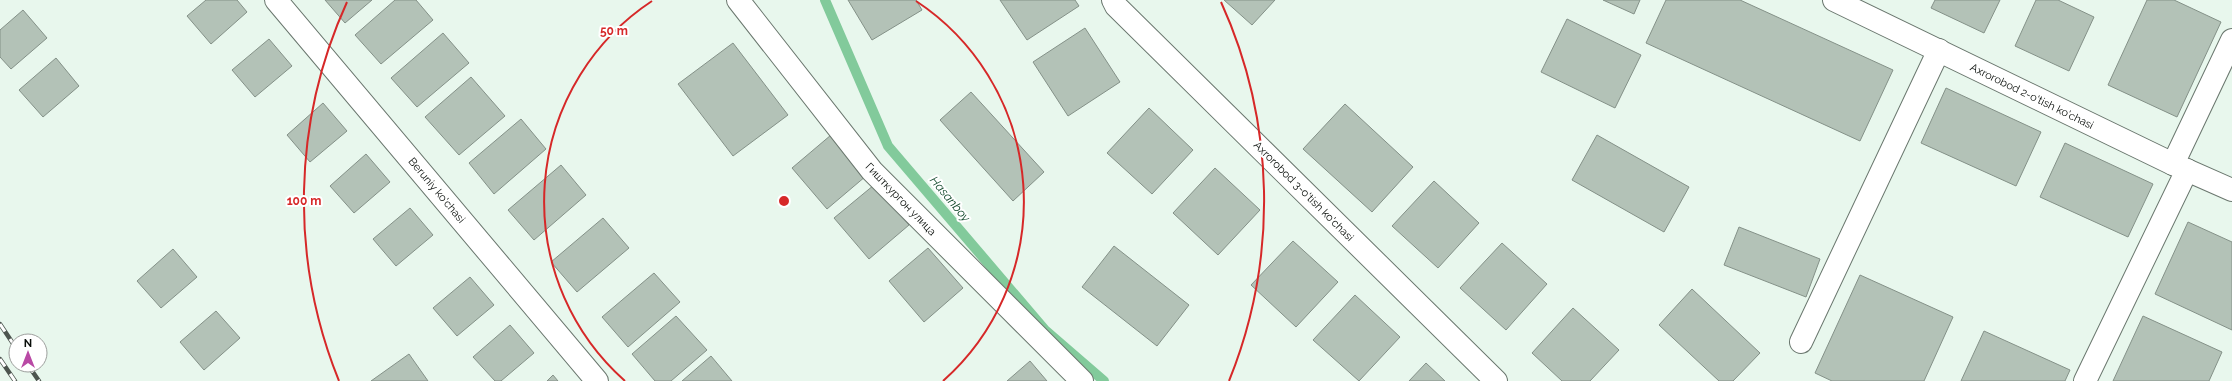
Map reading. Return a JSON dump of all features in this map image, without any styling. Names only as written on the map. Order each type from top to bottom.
[{"type":"street","name":"Beruniy ko'chasi","points":[[276,0],[597,381]]},
{"type":"street","name":"Гишткургон улица","points":[[738,0],[872,171],[1082,381]]},
{"type":"street","name":"Axrorobod 3-o'tish ko'chasi","points":[[1113,0],[1122,11],[1496,381]]},
{"type":"street","name":"Axrorobod 2-o'tish ko'chasi","points":[[1834,0],[2180,167],[2232,190]]},
{"type":"street","points":[[2085,381],[2180,167],[2232,40]]},
{"type":"street","points":[[1801,342],[1939,50]]},
{"type":"building","points":[[206,0],[237,0],[247,12],[211,44],[187,16]]},
{"type":"building","points":[[325,0],[372,0],[345,23]]},
{"type":"building","points":[[395,0],[416,0],[433,20],[381,64],[355,35]]},
{"type":"building","points":[[848,0],[916,0],[922,10],[872,40]]},
{"type":"building","points":[[1000,0],[1075,0],[1079,6],[1027,40]]},
{"type":"building","points":[[1224,0],[1275,0],[1252,25]]},
{"type":"building","points":[[1603,0],[1640,0],[1634,14]]},
{"type":"building","points":[[1666,0],[1740,0],[1893,70],[1860,141],[1646,43]]},
{"type":"building","points":[[1935,0],[2000,0],[1984,33],[1931,8]]},
{"type":"building","points":[[2036,0],[2058,0],[2094,17],[2069,71],[2015,46]]},
{"type":"building","points":[[2147,0],[2174,0],[2221,22],[2177,117],[2108,85]]},
{"type":"building","points":[[23,10],[47,38],[11,69],[0,57],[0,30]]},
{"type":"building","points":[[1567,19],[1641,55],[1615,108],[1541,72]]},
{"type":"building","points":[[1085,28],[1120,82],[1068,116],[1033,62]]},
{"type":"building","points":[[443,33],[469,63],[417,107],[391,78]]},
{"type":"building","points":[[269,39],[292,66],[255,97],[232,70]]},
{"type":"building","points":[[733,43],[788,115],[733,156],[678,84]]},
{"type":"building","points":[[56,58],[79,86],[43,117],[19,90]]},
{"type":"building","points":[[471,77],[505,116],[459,155],[425,117]]},
{"type":"building","points":[[1946,88],[2041,132],[2016,186],[1921,143]]},
{"type":"building","points":[[971,92],[1044,172],[1013,201],[940,120]]},
{"type":"building","points":[[323,103],[347,131],[310,162],[287,135]]},
{"type":"building","points":[[1345,104],[1413,167],[1372,212],[1303,149]]},
{"type":"building","points":[[1149,108],[1193,150],[1152,194],[1107,153]]},
{"type":"building","points":[[521,119],[546,149],[494,194],[469,163]]},
{"type":"building","points":[[831,135],[866,176],[827,209],[792,168]]},
{"type":"building","points":[[1597,135],[1689,187],[1664,232],[1572,180]]},
{"type":"building","points":[[2065,143],[2153,184],[2128,237],[2040,197]]},
{"type":"building","points":[[366,154],[390,182],[354,213],[330,186]]},
{"type":"building","points":[[561,165],[586,195],[534,240],[508,210]]},
{"type":"building","points":[[1215,168],[1260,210],[1218,255],[1173,213]]},
{"type":"building","points":[[1434,181],[1479,223],[1438,268],[1392,226]]},
{"type":"building","points":[[874,185],[909,225],[869,259],[834,218]]},
{"type":"building","points":[[410,208],[433,235],[396,266],[373,239]]},
{"type":"building","points":[[603,218],[629,248],[577,292],[551,262]]},
{"type":"building","points":[[2188,222],[2232,242],[2232,330],[2155,294]]},
{"type":"building","points":[[1739,227],[1820,259],[1806,297],[1724,265]]},
{"type":"building","points":[[1293,241],[1338,282],[1296,327],[1251,285]]},
{"type":"building","points":[[1502,243],[1547,284],[1506,330],[1460,288]]},
{"type":"building","points":[[1114,246],[1189,305],[1157,346],[1082,287]]},
{"type":"building","points":[[928,248],[963,288],[924,322],[889,281]]},
{"type":"building","points":[[173,249],[197,277],[161,308],[137,281]]},
{"type":"building","points":[[654,273],[680,302],[628,347],[602,317]]},
{"type":"building","points":[[1860,275],[1953,317],[1924,381],[1832,381],[1815,373]]},
{"type":"building","points":[[470,277],[494,305],[457,336],[433,308]]},
{"type":"building","points":[[1692,289],[1760,353],[1733,381],[1719,381],[1659,325]]},
{"type":"building","points":[[1355,295],[1400,337],[1359,381],[1313,340]]},
{"type":"building","points":[[1573,308],[1619,350],[1590,381],[1562,381],[1532,353]]},
{"type":"building","points":[[216,311],[240,338],[204,370],[180,342]]},
{"type":"building","points":[[676,316],[707,350],[671,381],[655,381],[632,354]]},
{"type":"building","points":[[2143,316],[2222,352],[2209,381],[2113,381]]},
{"type":"building","points":[[510,325],[534,353],[501,381],[495,381],[473,357]]},
{"type":"building","points":[[1984,331],[2070,370],[2065,381],[1961,381]]},
{"type":"building","points":[[409,354],[428,381],[371,381]]},
{"type":"building","points":[[711,356],[732,381],[682,381]]},
{"type":"building","points":[[1030,361],[1047,381],[1007,381]]},
{"type":"building","points":[[1426,363],[1445,381],[1409,381]]},
{"type":"building","points":[[553,375],[558,381],[547,381]]},
{"type":"waterway","name":"Hasanboy","points":[[825,0],[888,146],[1045,330],[1104,381]]},
{"type":"railway","points":[[0,324],[8,336]]},
{"type":"railway","points":[[0,359],[15,381]]},
{"type":"railway","points":[[34,373],[39,381]]}]
